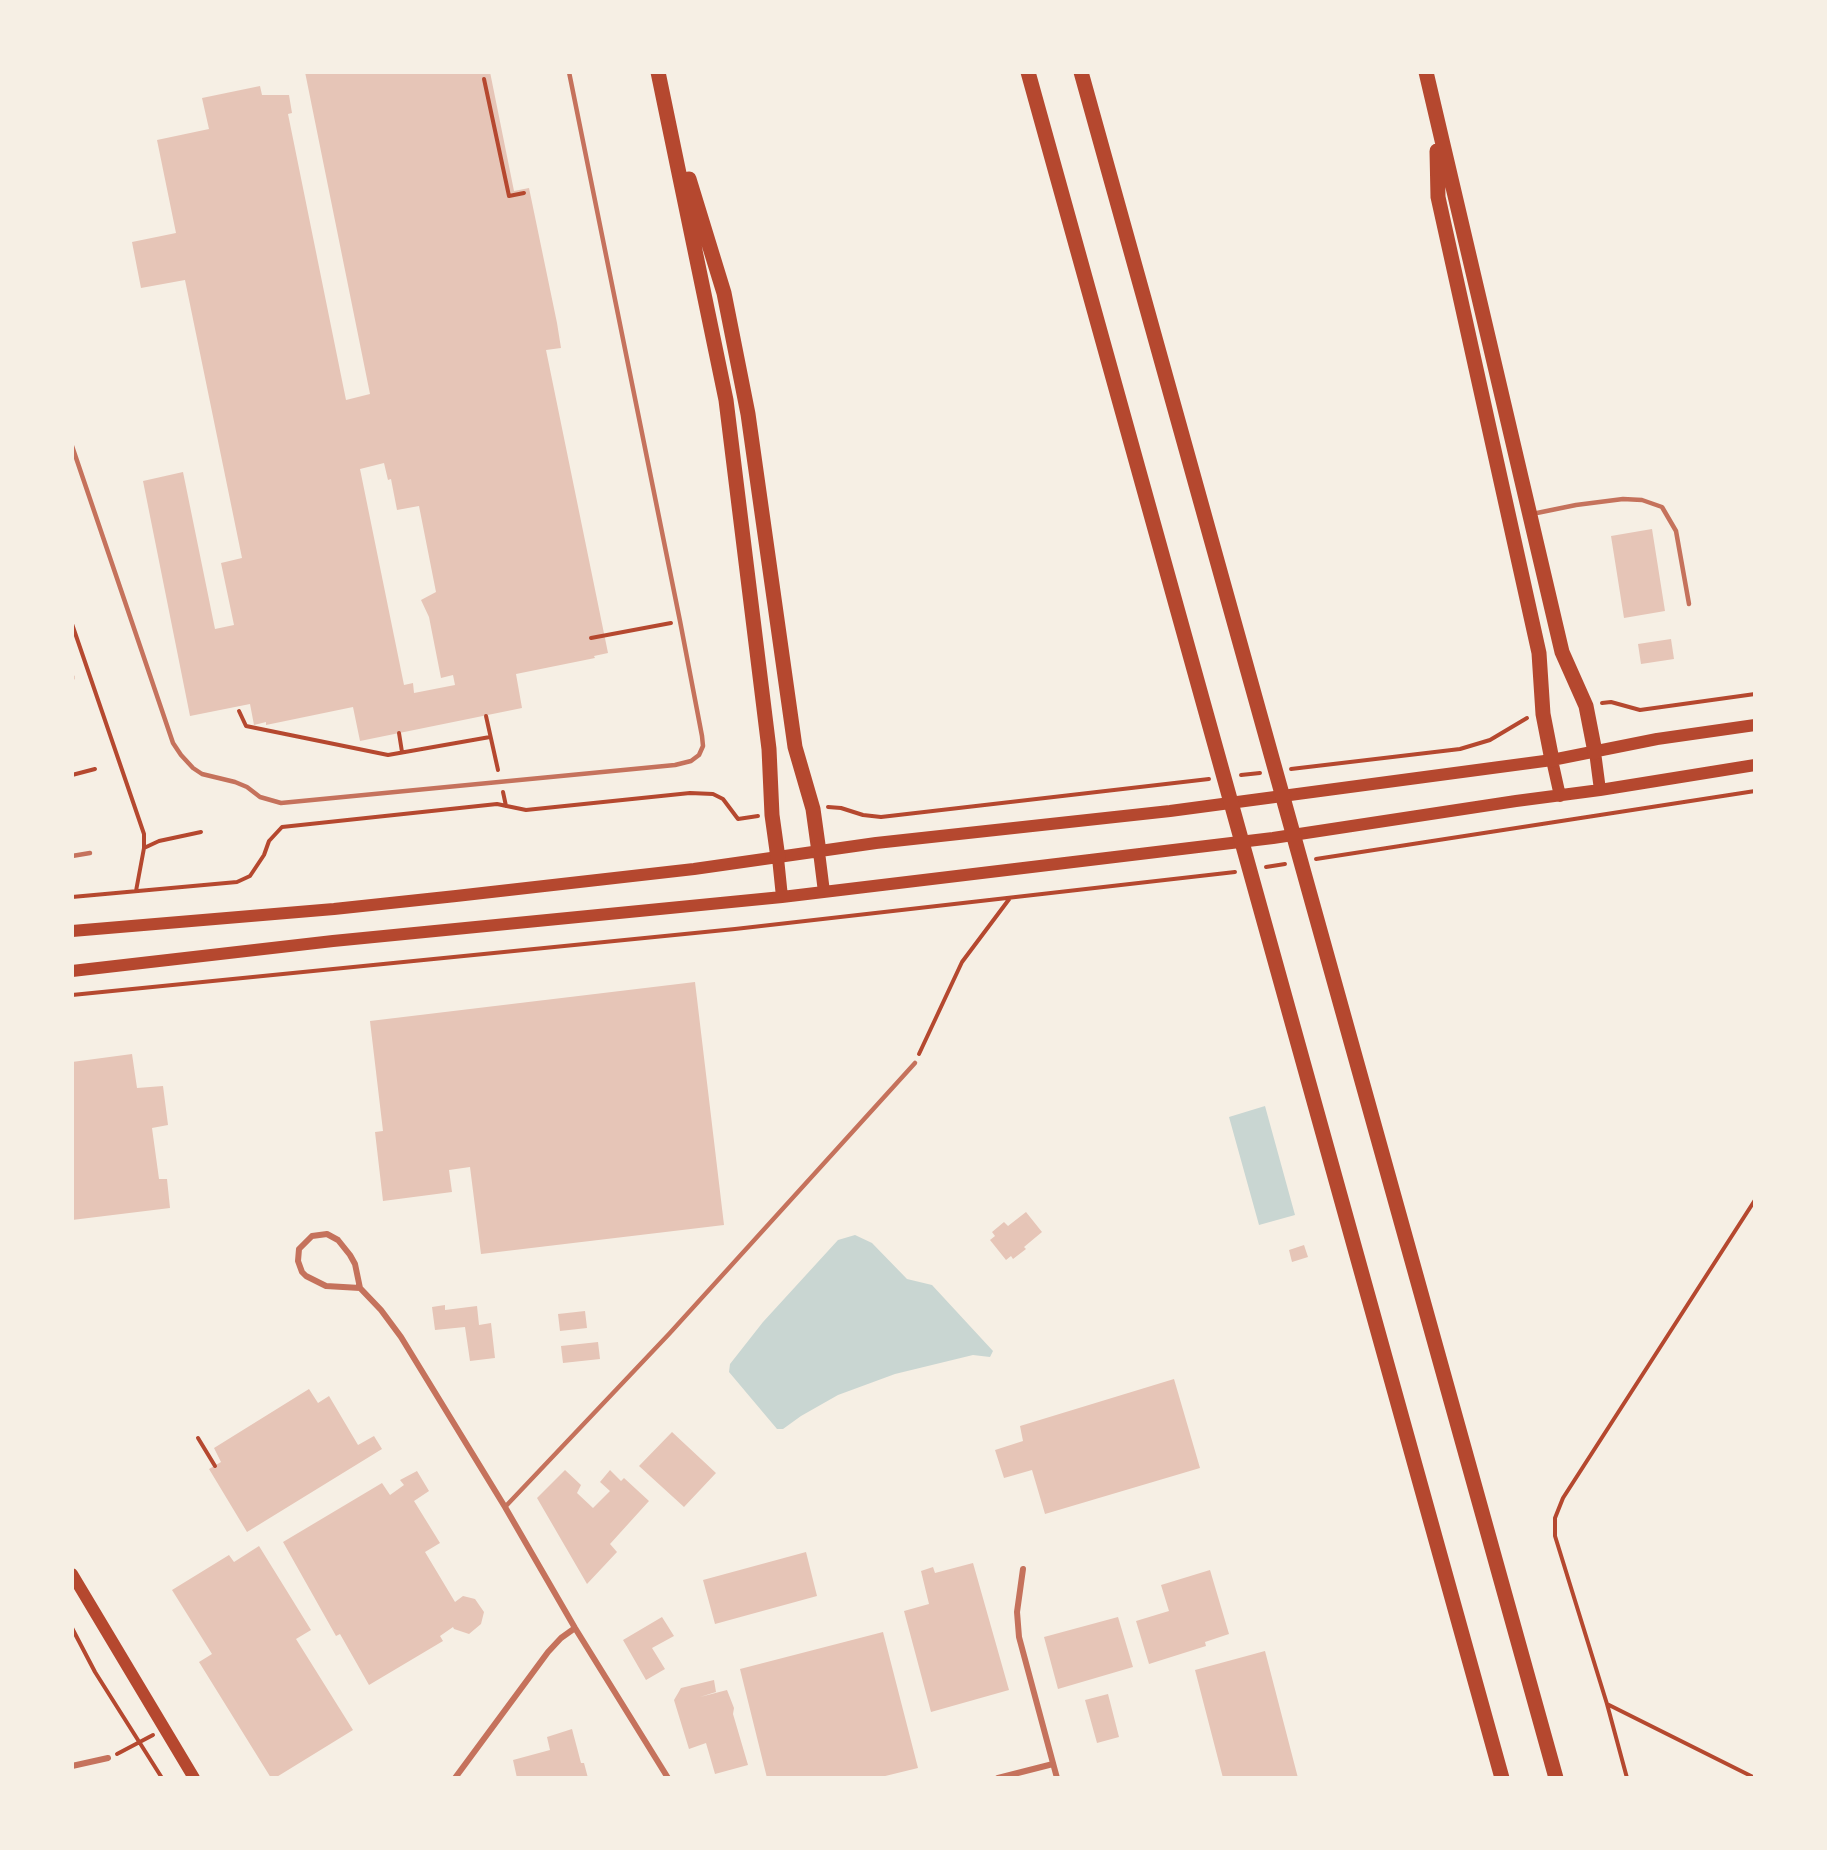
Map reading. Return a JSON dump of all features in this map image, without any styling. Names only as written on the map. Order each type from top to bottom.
[{"type":"highway","points":[[1028,72],[1502,1778]]},
{"type":"highway","points":[[1082,72],[1556,1778]]},
{"type":"highway","points":[[1426,72],[1562,652],[1586,706],[1595,752]]},
{"type":"highway","points":[[659,79],[724,293],[748,414],[795,747],[813,809],[819,852]]},
{"type":"highway","points":[[659,79],[726,400],[769,749],[772,814],[778,858]]},
{"type":"highway","points":[[1436,118],[1438,197],[1539,653],[1543,714],[1552,759]]},
{"type":"main road","points":[[72,931],[334,909],[672,872],[876,843],[1170,811],[1552,759],[1755,725]]},
{"type":"main road","points":[[1595,752],[1600,790]]},
{"type":"main road","points":[[1552,759],[1560,796]]},
{"type":"main road","points":[[72,971],[333,941],[782,897],[1273,838],[1755,765]]},
{"type":"main road","points":[[819,852],[824,892]]},
{"type":"main road","points":[[778,858],[782,897]]},
{"type":"main road","points":[[72,1574],[194,1778]]},
{"type":"street","points":[[360,1288],[326,1286],[306,1276],[298,1261],[299,1249],[312,1236],[322,1234],[333,1236],[343,1245],[355,1264],[360,1288],[381,1310],[401,1337],[505,1507],[575,1628],[668,1778]]},
{"type":"street","points":[[1023,1569],[1017,1612],[1018,1637],[1057,1778]]},
{"type":"street","points":[[455,1778],[548,1652],[561,1638],[575,1628]]},
{"type":"street","points":[[72,1766],[108,1758]]},
{"type":"street","points":[[998,1778],[1053,1764]]},
{"type":"lane","points":[[72,446],[164,721],[181,755],[202,774],[235,782],[247,787],[260,797],[281,803],[675,765],[691,761],[699,755],[703,746],[702,736],[569,72]]},
{"type":"lane","points":[[1529,515],[1576,505],[1623,499],[1642,500],[1662,507],[1676,531],[1689,604]]},
{"type":"lane","points":[[72,856],[90,853]]},
{"type":"lane","points":[[505,1507],[669,1334],[915,1063]]},
{"type":"path","points":[[484,79],[508,196],[524,193],[521,200]]},
{"type":"path","points":[[591,638],[680,621]]},
{"type":"path","points":[[72,624],[144,834],[144,849],[136,891]]},
{"type":"path","points":[[1586,706],[1611,702],[1640,710],[1755,694]]},
{"type":"path","points":[[238,711],[246,726],[388,755],[490,737]]},
{"type":"path","points":[[1288,770],[1460,749],[1490,740],[1527,718],[1543,714]]},
{"type":"path","points":[[486,716],[506,806]]},
{"type":"path","points":[[399,733],[402,752]]},
{"type":"path","points":[[72,775],[95,769]]},
{"type":"path","points":[[1230,776],[1265,772]]},
{"type":"path","points":[[835,807],[863,815],[881,817],[1218,778]]},
{"type":"path","points":[[1315,859],[1755,791]]},
{"type":"path","points":[[72,897],[237,882],[250,876],[264,855],[269,841],[282,827],[497,804],[526,810],[708,793],[723,799],[738,819]]},
{"type":"path","points":[[144,849],[159,841],[201,832]]},
{"type":"path","points":[[1259,868],[1293,862]]},
{"type":"path","points":[[72,995],[735,929],[1237,871]]},
{"type":"path","points":[[915,1063],[962,962],[1011,897]]},
{"type":"path","points":[[1627,1778],[1607,1704],[1555,1536],[1555,1518],[1563,1498],[1755,1200]]},
{"type":"path","points":[[198,1438],[214,1466]]},
{"type":"path","points":[[72,1628],[95,1672],[162,1778]]},
{"type":"path","points":[[72,1695],[72,1716]]},
{"type":"path","points":[[1607,1704],[1755,1778]]},
{"type":"path","points":[[108,1758],[164,1729]]},
{"type":"shaded area","points":[[1265,1106],[1295,1215],[1259,1225],[1229,1117]]},
{"type":"shaded area","points":[[855,1235],[872,1243],[907,1279],[932,1285],[993,1351],[990,1357],[973,1355],[895,1374],[838,1395],[783,1429],[777,1429],[729,1372],[730,1364],[763,1322],[838,1240]]},
{"type":"building","points":[[305,72],[490,72],[514,191],[529,188],[557,323],[561,348],[546,350],[608,653],[594,656],[595,658],[516,674],[522,708],[360,741],[353,707],[266,725],[266,722],[254,725],[250,704],[190,716],[143,481],[183,472],[215,629],[234,625],[221,563],[242,558],[185,280],[141,288],[132,242],[176,233],[157,140],[209,129],[202,98],[260,86],[262,95],[289,95],[292,113],[288,114],[346,400],[370,394]],"holes":[[[384,463],[388,480],[391,479],[397,510],[419,506],[436,592],[421,600],[429,617],[441,678],[453,675],[455,685],[414,693],[413,683],[404,685],[360,469]]]},
{"type":"building","points":[[1652,529],[1665,611],[1624,618],[1611,536]]},
{"type":"building","points":[[1671,639],[1674,659],[1641,664],[1638,644]]},
{"type":"building","points":[[695,982],[724,1225],[481,1254],[470,1167],[449,1170],[452,1192],[383,1201],[375,1132],[383,1131],[370,1021]]},
{"type":"building","points":[[132,1054],[137,1088],[163,1086],[168,1125],[152,1128],[159,1179],[167,1179],[170,1208],[72,1220],[72,1062]]},
{"type":"building","points":[[1026,1212],[1042,1232],[1024,1247],[1026,1249],[1013,1259],[1011,1256],[1006,1260],[990,1240],[995,1236],[992,1232],[1004,1222],[1008,1226]]},
{"type":"building","points":[[1304,1245],[1308,1257],[1292,1262],[1289,1250]]},
{"type":"building","points":[[445,1305],[445,1310],[477,1306],[479,1325],[491,1323],[495,1358],[470,1361],[465,1327],[435,1330],[432,1307]]},
{"type":"building","points":[[585,1311],[587,1328],[560,1331],[558,1314]]},
{"type":"building","points":[[598,1342],[600,1359],[563,1363],[561,1346]]},
{"type":"building","points":[[1174,1379],[1200,1468],[1045,1514],[1032,1470],[1004,1478],[995,1450],[1023,1441],[1020,1426]]},
{"type":"building","points":[[309,1389],[318,1403],[329,1396],[358,1445],[374,1436],[382,1449],[247,1532],[209,1469],[221,1462],[214,1448]]},
{"type":"building","points":[[672,1432],[716,1473],[684,1507],[639,1466]]},
{"type":"building","points":[[565,1470],[581,1485],[577,1493],[593,1508],[610,1491],[600,1482],[610,1470],[621,1481],[624,1478],[649,1501],[610,1544],[617,1552],[587,1584],[537,1498]]},
{"type":"building","points":[[417,1471],[429,1491],[414,1501],[440,1543],[425,1552],[455,1602],[463,1596],[475,1599],[484,1612],[481,1624],[469,1634],[453,1627],[440,1636],[443,1641],[369,1685],[340,1634],[336,1636],[283,1542],[382,1483],[390,1495],[404,1485],[400,1480]]},
{"type":"building","points":[[259,1546],[311,1630],[296,1639],[353,1730],[275,1778],[271,1778],[199,1662],[212,1654],[172,1590],[229,1555],[234,1562]]},
{"type":"building","points":[[806,1552],[817,1596],[715,1624],[703,1580]]},
{"type":"building","points":[[973,1563],[1009,1690],[931,1712],[904,1611],[929,1604],[921,1571],[933,1567],[935,1573]]},
{"type":"building","points":[[1210,1570],[1229,1634],[1205,1642],[1206,1646],[1149,1664],[1136,1621],[1169,1611],[1161,1585]]},
{"type":"building","points":[[662,1617],[674,1636],[652,1648],[665,1669],[646,1680],[623,1640]]},
{"type":"building","points":[[1118,1617],[1133,1667],[1058,1689],[1044,1637]]},
{"type":"building","points":[[883,1632],[918,1768],[877,1778],[767,1778],[740,1669]]},
{"type":"building","points":[[1265,1651],[1298,1778],[1223,1778],[1195,1670]]},
{"type":"building","points":[[714,1680],[716,1692],[700,1697],[727,1690],[734,1708],[733,1714],[748,1765],[715,1774],[706,1743],[689,1749],[674,1700],[681,1688]]},
{"type":"building","points":[[1108,1694],[1119,1737],[1097,1743],[1085,1700]]},
{"type":"building","points":[[572,1729],[581,1763],[584,1763],[588,1778],[517,1778],[513,1760],[550,1750],[547,1737]]}]
